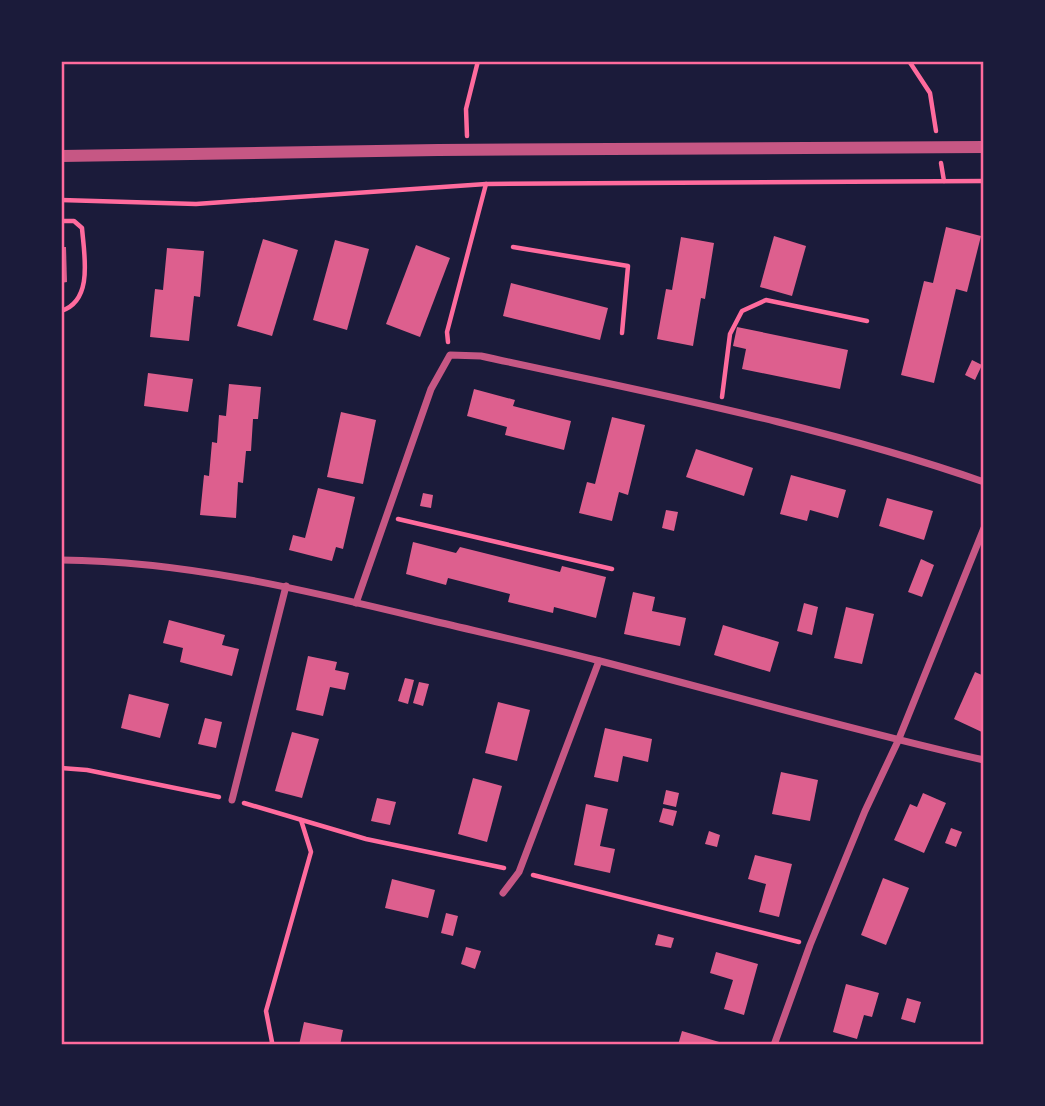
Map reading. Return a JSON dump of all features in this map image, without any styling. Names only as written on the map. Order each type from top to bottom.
[{"type":"street","points":[[61,156],[984,147]]},
{"type":"street","points":[[356,603],[431,389],[450,355],[481,356],[721,408],[916,458],[984,482]]},
{"type":"street","points":[[774,1045],[810,945],[865,811],[898,741],[984,528]]},
{"type":"street","points":[[61,560],[181,569],[286,586],[599,661],[898,741],[984,760]]},
{"type":"street","points":[[232,800],[286,586]]},
{"type":"street","points":[[503,893],[519,872],[599,661]]},
{"type":"path","points":[[468,150],[466,109],[478,61]]},
{"type":"path","points":[[909,61],[930,93],[944,181]]},
{"type":"path","points":[[61,200],[196,204],[486,184],[984,181]]},
{"type":"path","points":[[450,355],[447,332],[486,184]]},
{"type":"path","points":[[61,221],[74,221],[82,228],[85,269],[80,297],[71,308],[61,311]]},
{"type":"path","points":[[513,247],[628,266],[622,333]]},
{"type":"path","points":[[721,408],[730,334],[742,311],[766,300],[867,321]]},
{"type":"path","points":[[387,516],[612,569]]},
{"type":"path","points":[[61,768],[87,770],[232,800],[366,839],[519,872],[810,945]]},
{"type":"path","points":[[270,1045],[272,1042],[266,1011],[311,852],[300,820]]},
{"type":"building","points":[[946,227],[981,236],[967,292],[956,289],[934,383],[901,375],[924,281],[933,283]]},
{"type":"building","points":[[774,236],[806,246],[792,296],[760,287]]},
{"type":"building","points":[[681,237],[714,243],[705,299],[701,298],[693,346],[657,339],[666,289],[672,290]]},
{"type":"building","points":[[263,239],[298,250],[272,336],[237,326]]},
{"type":"building","points":[[335,240],[369,249],[347,330],[313,320]]},
{"type":"building","points":[[416,245],[450,258],[420,337],[386,324]]},
{"type":"building","points":[[61,247],[66,247],[67,282],[61,283]]},
{"type":"building","points":[[167,248],[204,251],[200,297],[194,296],[189,341],[150,337],[155,289],[163,290]]},
{"type":"building","points":[[511,283],[608,308],[600,340],[503,316]]},
{"type":"building","points":[[737,327],[848,350],[840,389],[742,369],[746,349],[733,346]]},
{"type":"building","points":[[972,360],[982,365],[975,380],[965,375]]},
{"type":"building","points":[[148,373],[193,379],[188,412],[144,406]]},
{"type":"building","points":[[229,384],[261,387],[258,419],[253,419],[251,451],[246,451],[243,483],[238,482],[236,518],[200,515],[204,475],[209,476],[212,442],[217,443],[219,415],[226,416]]},
{"type":"building","points":[[474,389],[515,400],[513,406],[571,421],[564,450],[505,435],[507,427],[467,416]]},
{"type":"building","points":[[341,412],[376,420],[363,484],[327,477]]},
{"type":"building","points":[[612,417],[645,425],[628,495],[619,492],[612,521],[579,513],[587,482],[595,484]]},
{"type":"building","points":[[696,449],[753,468],[744,496],[686,477]]},
{"type":"building","points":[[791,475],[846,490],[838,518],[810,510],[807,521],[780,514]]},
{"type":"building","points":[[318,488],[355,497],[343,549],[336,547],[332,561],[289,550],[293,535],[305,538]]},
{"type":"building","points":[[423,493],[433,495],[431,508],[420,506]]},
{"type":"building","points":[[887,498],[933,511],[924,540],[879,526]]},
{"type":"building","points":[[666,510],[678,512],[674,531],[662,528]]},
{"type":"building","points":[[413,542],[456,553],[460,547],[560,572],[562,566],[606,577],[596,618],[554,607],[553,613],[508,602],[510,594],[448,578],[446,585],[406,574]]},
{"type":"building","points":[[921,559],[934,565],[922,597],[908,592]]},
{"type":"building","points":[[633,592],[655,597],[652,611],[686,618],[680,646],[624,634]]},
{"type":"building","points":[[804,603],[818,607],[812,635],[797,631]]},
{"type":"building","points":[[846,607],[874,614],[862,664],[834,658]]},
{"type":"building","points":[[169,620],[225,635],[222,645],[239,649],[232,676],[180,662],[183,648],[163,643]]},
{"type":"building","points":[[723,625],[779,642],[770,672],[714,655]]},
{"type":"building","points":[[308,656],[337,662],[335,670],[349,673],[345,690],[330,687],[323,716],[296,710]]},
{"type":"building","points":[[975,672],[984,676],[984,733],[954,719]]},
{"type":"building","points":[[405,678],[414,680],[408,704],[398,701]]},
{"type":"building","points":[[419,682],[429,684],[423,706],[413,703]]},
{"type":"building","points":[[129,694],[169,704],[160,738],[121,728]]},
{"type":"building","points":[[498,702],[530,710],[517,761],[485,753]]},
{"type":"building","points":[[205,718],[222,722],[216,748],[198,744]]},
{"type":"building","points":[[605,728],[652,739],[648,762],[623,756],[618,782],[594,777]]},
{"type":"building","points":[[292,732],[319,739],[302,798],[275,791]]},
{"type":"building","points":[[781,772],[818,780],[810,821],[772,814]]},
{"type":"building","points":[[473,778],[502,786],[487,842],[458,834]]},
{"type":"building","points":[[666,790],[679,793],[676,807],[663,804]]},
{"type":"building","points":[[923,793],[946,803],[924,853],[894,840],[910,804],[917,807]]},
{"type":"building","points":[[377,798],[396,802],[390,825],[371,821]]},
{"type":"building","points":[[586,804],[608,809],[600,846],[615,849],[610,873],[574,865]]},
{"type":"building","points":[[663,808],[677,811],[673,826],[659,822]]},
{"type":"building","points":[[951,828],[962,832],[956,847],[945,843]]},
{"type":"building","points":[[709,831],[720,835],[717,847],[705,844]]},
{"type":"building","points":[[755,855],[792,864],[779,917],[759,912],[766,884],[748,879]]},
{"type":"building","points":[[883,878],[909,888],[886,945],[861,935]]},
{"type":"building","points":[[392,879],[435,890],[428,918],[385,908]]},
{"type":"building","points":[[446,913],[458,916],[453,936],[441,933]]},
{"type":"building","points":[[658,934],[674,938],[671,948],[655,945]]},
{"type":"building","points":[[466,947],[481,951],[475,969],[461,964]]},
{"type":"building","points":[[716,952],[758,964],[744,1015],[724,1009],[733,980],[710,973]]},
{"type":"building","points":[[846,984],[879,993],[872,1017],[864,1015],[857,1039],[833,1032]]},
{"type":"building","points":[[907,998],[921,1002],[915,1023],[901,1019]]},
{"type":"building","points":[[304,1022],[343,1030],[340,1045],[299,1045]]},
{"type":"building","points":[[682,1031],[726,1044],[726,1045],[678,1045]]}]
